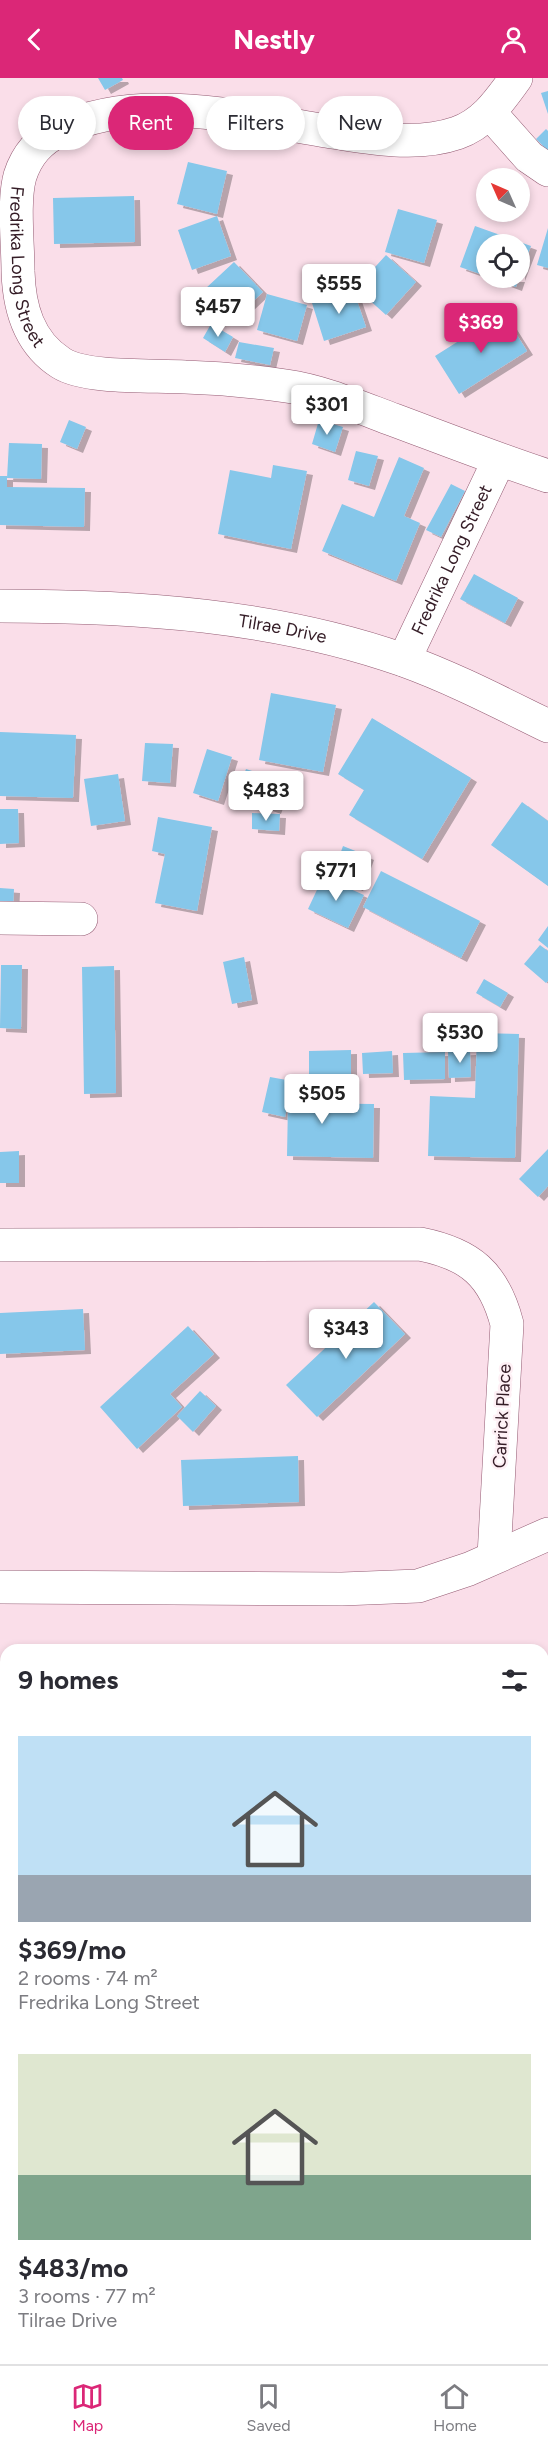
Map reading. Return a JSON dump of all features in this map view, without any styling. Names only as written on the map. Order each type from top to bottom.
[{"type":"street","name":"Fredrika Long Street","points":[[516,78],[490,113],[461,132],[440,138],[411,141],[371,138],[201,112],[129,111],[91,117],[51,135],[35,147],[20,176],[18,192],[19,284],[22,309],[36,341],[63,365],[112,374],[233,380],[290,386],[373,412],[499,460],[548,476]]},
{"type":"street","points":[[490,113],[529,157],[548,170]]},
{"type":"street","name":"Fredrika Long Street","points":[[404,660],[499,460]]},
{"type":"street","name":"Tilrae Drive","points":[[0,606],[179,613],[274,625],[404,660],[477,691],[548,726]]},
{"type":"street","points":[[0,918],[81,919]]},
{"type":"street","name":"Carrick Place","points":[[0,1245],[420,1244],[443,1248],[463,1257],[479,1269],[490,1282],[501,1300],[507,1324],[494,1556]]},
{"type":"street","points":[[0,1587],[342,1589],[408,1587],[442,1580],[548,1534]]},
{"type":"building","points":[[98,78],[122,78],[123,80],[105,90]]},
{"type":"building","points":[[548,91],[548,114],[541,93]]},
{"type":"building","points":[[546,129],[548,131],[548,151],[536,139]]},
{"type":"building","points":[[188,162],[227,171],[217,214],[177,204]]},
{"type":"building","points":[[134,196],[135,242],[54,244],[53,198]]},
{"type":"building","points":[[398,209],[437,220],[424,263],[385,252]]},
{"type":"building","points":[[217,216],[231,256],[192,270],[178,230]]},
{"type":"building","points":[[475,226],[497,234],[476,234],[476,273],[460,267]]},
{"type":"building","points":[[548,228],[548,268],[537,265]]},
{"type":"building","points":[[386,255],[416,282],[386,315],[356,288]]},
{"type":"building","points":[[234,262],[263,292],[234,319],[205,289]]},
{"type":"building","points":[[353,289],[366,327],[324,341],[312,303]]},
{"type":"building","points":[[267,294],[307,305],[297,341],[257,330]]},
{"type":"building","points":[[503,313],[527,351],[459,394],[435,356]]},
{"type":"building","points":[[211,324],[233,337],[225,352],[203,338]]},
{"type":"building","points":[[239,342],[274,348],[270,365],[235,358]]},
{"type":"building","points":[[69,420],[86,427],[77,449],[60,442]]},
{"type":"building","points":[[319,420],[343,427],[335,452],[312,444]]},
{"type":"building","points":[[9,443],[42,444],[41,479],[7,478]]},
{"type":"building","points":[[356,451],[378,456],[369,486],[348,480]]},
{"type":"building","points":[[399,457],[424,468],[404,516],[420,523],[396,581],[322,551],[342,504],[374,517]]},
{"type":"building","points":[[273,465],[307,471],[291,549],[218,534],[230,470],[271,478]]},
{"type":"building","points":[[0,476],[7,476],[7,487],[85,488],[84,527],[0,525]]},
{"type":"building","points":[[451,484],[465,491],[441,537],[426,530]]},
{"type":"building","points":[[474,574],[518,598],[505,623],[460,599]]},
{"type":"building","points":[[271,693],[336,705],[323,772],[259,760]]},
{"type":"building","points":[[372,718],[471,778],[422,859],[349,815],[364,790],[338,774]]},
{"type":"building","points":[[0,732],[76,735],[73,798],[0,796]]},
{"type":"building","points":[[145,743],[173,744],[170,783],[142,781]]},
{"type":"building","points":[[207,749],[232,757],[218,801],[193,793]]},
{"type":"building","points":[[246,769],[285,782],[275,810],[236,796]]},
{"type":"building","points":[[118,774],[125,821],[91,826],[84,779]]},
{"type":"building","points":[[522,802],[548,821],[548,886],[491,845]]},
{"type":"building","points":[[0,809],[18,809],[19,843],[0,844]]},
{"type":"building","points":[[252,813],[280,814],[279,831],[252,829]]},
{"type":"building","points":[[158,817],[212,827],[197,911],[155,903],[165,854],[152,851]]},
{"type":"building","points":[[343,846],[368,856],[357,887],[332,877]]},
{"type":"building","points":[[381,871],[480,921],[461,958],[363,907]]},
{"type":"building","points":[[323,877],[364,895],[348,928],[308,909]]},
{"type":"building","points":[[0,888],[14,889],[13,909],[0,909]]},
{"type":"building","points":[[548,926],[548,948],[538,940]]},
{"type":"building","points":[[540,945],[548,951],[548,981],[546,983],[524,964]]},
{"type":"building","points":[[244,957],[252,1000],[232,1004],[223,962]]},
{"type":"building","points":[[1,965],[22,965],[21,1029],[0,1028]]},
{"type":"building","points":[[114,966],[116,1093],[84,1094],[82,967]]},
{"type":"building","points":[[484,979],[508,993],[500,1007],[476,993]]},
{"type":"building","points":[[477,1033],[519,1034],[515,1158],[428,1156],[430,1096],[475,1098]]},
{"type":"building","points":[[351,1050],[351,1077],[309,1078],[309,1051]]},
{"type":"building","points":[[392,1051],[393,1073],[363,1074],[362,1053]]},
{"type":"building","points":[[470,1051],[471,1077],[449,1078],[448,1052]]},
{"type":"building","points":[[445,1052],[445,1079],[404,1080],[403,1053]]},
{"type":"building","points":[[270,1077],[292,1081],[285,1117],[262,1112]]},
{"type":"building","points":[[288,1103],[374,1104],[373,1158],[287,1156]]},
{"type":"building","points":[[548,1149],[548,1186],[538,1197],[519,1179]]},
{"type":"building","points":[[19,1151],[19,1183],[0,1183],[0,1152]]},
{"type":"building","points":[[374,1302],[405,1334],[317,1417],[286,1385]]},
{"type":"building","points":[[83,1309],[85,1350],[0,1354],[0,1313]]},
{"type":"building","points":[[188,1326],[214,1354],[170,1394],[182,1407],[137,1449],[100,1407]]},
{"type":"building","points":[[200,1391],[216,1406],[193,1432],[177,1416]]},
{"type":"building","points":[[298,1456],[299,1502],[183,1506],[181,1460]]}]
